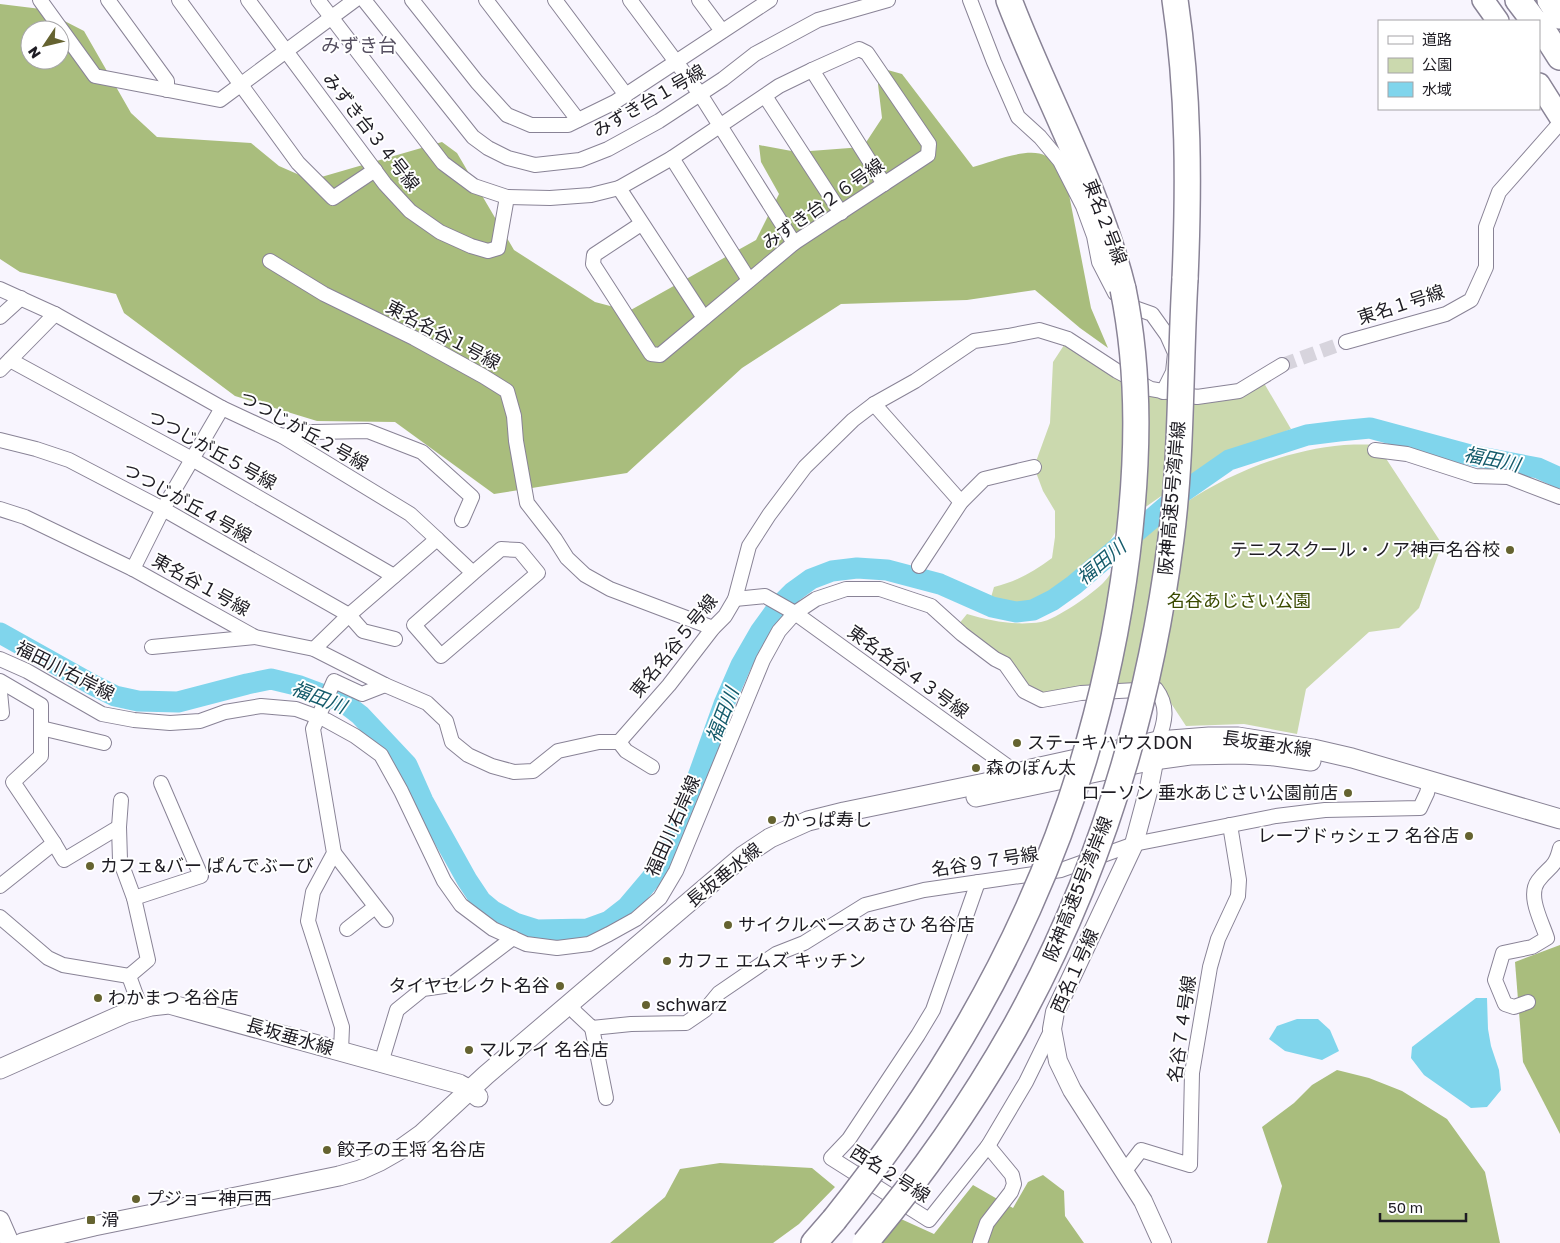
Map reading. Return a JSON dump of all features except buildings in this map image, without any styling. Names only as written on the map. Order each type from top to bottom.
[{"type":"highway","points":[[814,1243],[862,1184],[921,1102],[978,1010],[1003,963],[1049,860],[1085,758],[1113,645],[1130,528],[1134,472],[1136,386],[1130,321],[1117,264],[1098,207],[1042,81],[1010,0]]},
{"type":"highway","points":[[1518,0],[1535,20]]},
{"type":"highway","points":[[1524,0],[1535,20]]},
{"type":"highway","points":[[1550,0],[1560,16]]},
{"type":"highway","name":"阪神高速5号湾岸線","points":[[865,1243],[916,1179],[957,1122],[1014,1029],[1039,982],[1062,932],[1106,825],[1140,710],[1164,593],[1177,474],[1188,227],[1188,133],[1176,2]]},
{"type":"highway","points":[[1540,27],[1557,52]]},
{"type":"main road","points":[[1483,0],[1497,20]]},
{"type":"main road","points":[[1540,86],[1560,117]]},
{"type":"main road","name":"長坂垂水線","points":[[1012,783],[1031,769],[1158,741],[1238,737],[1275,742],[1352,758],[1429,787],[1560,831]]},
{"type":"main road","name":"長坂垂水線","points":[[22,1243],[94,1226],[338,1176],[360,1170],[380,1161],[412,1142],[474,1094],[573,1008],[765,856],[790,842],[814,832],[1012,783],[1154,760],[1210,754],[1275,756],[1312,762],[1429,787],[1560,819]]},
{"type":"main road","name":"長坂垂水線","points":[[0,1070],[126,1014],[157,1005],[174,1004],[459,1084],[474,1094]]},
{"type":"main road","name":"長坂垂水線","points":[[72,1243],[323,1192],[364,1181],[401,1163],[429,1144],[474,1094]]},
{"type":"street","points":[[40,0],[95,76],[220,100],[355,0]]},
{"type":"street","points":[[108,0],[167,81],[167,90]]},
{"type":"street","points":[[179,0],[298,163],[333,198],[375,170]]},
{"type":"street","name":"みずき台３４号線","points":[[248,0],[284,51],[385,184],[410,211],[440,232],[471,246],[488,251],[498,248],[507,197]]},
{"type":"street","name":"みずき台２６号線","points":[[318,0],[442,163],[474,186],[507,197],[550,198],[592,195],[619,188],[672,158],[779,86],[859,49],[867,53],[929,144],[928,154],[794,243],[660,355],[651,354],[593,264],[594,255],[641,224]]},
{"type":"street","name":"みずき台１号線","points":[[364,0],[472,137],[508,158],[535,165],[580,160],[608,149],[658,121],[723,79],[756,54],[818,20],[888,0]]},
{"type":"street","points":[[412,0],[477,82],[507,115],[531,125],[568,125],[615,102],[766,1]]},
{"type":"street","points":[[486,0],[578,120]]},
{"type":"street","points":[[555,0],[626,95]]},
{"type":"street","points":[[630,0],[700,94],[794,243]]},
{"type":"street","points":[[699,0],[722,31]]},
{"type":"street","name":"東名２号線","points":[[970,0],[1018,117],[1040,137],[1060,161],[1083,206],[1094,236],[1099,262],[1115,293],[1135,308],[1152,314],[1167,335],[1175,353],[1174,372],[1163,392]]},
{"type":"street","points":[[812,70],[884,184]]},
{"type":"street","points":[[765,96],[841,213]]},
{"type":"street","name":"東名１号線","points":[[1346,342],[1446,314],[1471,300],[1486,267],[1486,227],[1499,192],[1560,123]]},
{"type":"street","points":[[672,158],[750,280]]},
{"type":"street","points":[[619,188],[704,318]]},
{"type":"street","name":"東名名谷１号線","points":[[270,261],[324,294],[414,338],[507,391],[514,416],[516,441],[527,503],[567,558],[585,575],[610,589],[713,628]]},
{"type":"street","name":"つつじが丘２号線","points":[[0,289],[55,314],[222,408],[282,436],[410,514],[473,573]]},
{"type":"street","points":[[0,317],[21,298]]},
{"type":"street","points":[[0,370],[55,314]]},
{"type":"street","name":"東名名谷５号線","points":[[619,742],[669,685],[713,628],[725,616],[735,599],[749,546],[769,515],[805,467],[853,420],[874,404],[915,382],[974,341],[1039,330],[1068,340],[1117,371],[1151,389],[1163,392]]},
{"type":"street","name":"つつじが丘５号線","points":[[10,360],[192,459],[394,576]]},
{"type":"street","points":[[1163,392],[1198,397],[1239,391],[1282,365]]},
{"type":"street","points":[[874,404],[962,502]]},
{"type":"street","points":[[133,569],[163,509],[222,408]]},
{"type":"street","points":[[282,436],[312,432],[368,431],[422,452],[472,497],[462,520]]},
{"type":"street","name":"つつじが丘４号線","points":[[0,440],[36,448],[69,460],[163,509],[349,615],[363,631],[395,639]]},
{"type":"street","points":[[1375,450],[1407,454],[1475,476],[1508,476],[1560,497]]},
{"type":"street","points":[[918,566],[962,502],[984,479],[1034,467]]},
{"type":"street","name":"東名谷１号線","points":[[0,509],[26,517],[133,569],[255,637],[314,649],[385,685]]},
{"type":"street","points":[[314,649],[349,615],[437,539]]},
{"type":"street","points":[[501,549],[520,550],[538,573],[441,656],[414,625],[473,573],[501,549]]},
{"type":"street","name":"福田川右岸線","points":[[0,659],[27,671],[102,714],[134,720],[170,723],[200,721],[225,712],[261,706],[296,709],[318,717],[355,736],[381,755],[401,791],[444,881],[461,905],[493,929],[526,944],[557,948],[589,944],[636,919],[660,898],[676,871],[763,660],[779,631],[795,613],[816,598],[846,589],[880,589],[931,606],[962,634],[1004,664],[1024,691],[1042,700],[1081,692],[1156,689],[1163,698],[1165,712],[1164,723],[1158,741]]},
{"type":"street","name":"東名名谷４３号線","points":[[735,599],[766,596],[795,613],[1007,766],[1012,783]]},
{"type":"street","points":[[152,647],[255,637]]},
{"type":"street","points":[[0,681],[41,705],[41,756],[14,782],[64,860],[118,827]]},
{"type":"street","points":[[386,920],[334,853],[313,729],[334,681],[362,694],[385,685],[427,703],[446,721],[452,742],[468,755],[492,766],[514,772],[533,771],[558,751],[599,742],[619,742],[626,752],[652,767]]},
{"type":"street","points":[[0,692],[2,713],[0,713]]},
{"type":"street","points":[[41,728],[104,743]]},
{"type":"street","name":"西名１号線","points":[[1158,741],[1149,788],[1134,844],[1055,1012],[1052,1029],[1058,1062],[1072,1090],[1143,1201],[1162,1243]]},
{"type":"street","points":[[134,898],[200,876],[161,783]]},
{"type":"street","name":"名谷９７号線","points":[[592,1028],[632,1024],[686,1023],[705,1010],[719,993],[776,954],[804,943],[865,904],[924,890],[1061,870],[1134,844],[1276,816],[1325,810],[1420,808],[1429,787]]},
{"type":"street","points":[[0,917],[48,958],[63,965],[129,976],[148,960],[134,898],[120,860],[118,827],[121,800]]},
{"type":"street","name":"名谷７４号線","points":[[1124,1172],[1141,1150],[1190,1165],[1192,1073],[1210,967],[1218,939],[1238,896],[1239,880],[1230,825]]},
{"type":"street","points":[[0,886],[54,844]]},
{"type":"street","points":[[1528,1002],[1514,1007],[1505,1004],[1494,980],[1503,954],[1532,947],[1547,938],[1534,898],[1537,882],[1556,862],[1560,848]]},
{"type":"street","points":[[334,853],[313,892],[308,921],[342,1027],[342,1051]]},
{"type":"street","name":"西名２号線","points":[[978,882],[933,1010],[849,1139],[831,1158],[929,1220],[988,1146],[1026,1082],[1052,1029]]},
{"type":"street","points":[[347,929],[375,907]]},
{"type":"street","points":[[382,1063],[398,1010],[423,989],[451,985],[513,938]]},
{"type":"street","points":[[129,976],[141,1009]]},
{"type":"street","points":[[573,1008],[592,1028],[606,1098]]},
{"type":"street","points":[[980,1243],[987,1223],[1011,1192],[1014,1184],[1012,1175],[988,1146]]},
{"type":"street","points":[[0,1220],[10,1243]]},
{"type":"green space","points":[[0,4],[41,9],[62,20],[20,20],[20,70],[70,70],[70,24],[84,31],[131,113],[157,137],[251,143],[279,166],[311,180],[442,142],[457,153],[514,250],[595,302],[629,311],[756,240],[779,194],[761,162],[759,145],[797,152],[863,147],[882,118],[878,84],[884,69],[902,74],[973,167],[1010,156],[1030,153],[1039,153],[1052,161],[1067,184],[1091,308],[1108,348],[1080,328],[1035,290],[967,300],[841,304],[742,368],[627,473],[494,494],[395,422],[317,421],[235,396],[124,313],[116,294],[20,272],[0,259]]},
{"type":"green space","points":[[1068,339],[1117,371],[1198,397],[1261,378],[1291,429],[1215,461],[1197,471],[1137,513],[1115,533],[1103,551],[1052,595],[1033,603],[990,601],[994,587],[1024,576],[1052,558],[1055,537],[1055,511],[1043,491],[1034,467],[1050,423],[1053,362]]},
{"type":"green space","name":"名谷あじさい公園","points":[[1385,444],[1385,457],[1442,544],[1419,608],[1399,628],[1369,632],[1306,689],[1297,734],[1244,724],[1186,726],[1157,682],[1080,686],[1038,694],[1028,689],[958,625],[967,614],[994,621],[1012,623],[1041,622],[1055,616],[1099,587],[1127,551],[1162,520],[1203,492],[1241,472],[1281,457],[1302,452],[1344,445]]},
{"type":"green space","points":[[1560,945],[1560,1134],[1523,1062],[1515,962]]},
{"type":"green space","points":[[1337,1070],[1369,1078],[1402,1091],[1447,1119],[1485,1172],[1500,1243],[1267,1243],[1282,1186],[1262,1127],[1294,1103],[1312,1085]]},
{"type":"green space","points":[[720,1163],[812,1168],[835,1187],[799,1224],[773,1243],[610,1243],[665,1197],[680,1169]]},
{"type":"green space","points":[[1043,1175],[1064,1191],[1065,1216],[1084,1243],[881,1243],[901,1219],[934,1234],[973,1185],[1013,1208],[1028,1182]]},
{"type":"water","points":[[1476,998],[1487,998],[1488,1029],[1491,1046],[1499,1070],[1501,1090],[1487,1107],[1471,1108],[1424,1075],[1411,1058],[1412,1047]]},
{"type":"water","points":[[1297,1019],[1318,1019],[1330,1030],[1339,1051],[1322,1060],[1285,1051],[1269,1039],[1277,1026]]},
{"type":"waterway","name":"福田川","points":[[0,633],[115,696],[138,701],[178,702],[271,679],[300,686],[343,702],[360,715],[407,765],[423,801],[467,880],[481,901],[493,911],[515,923],[537,930],[587,929],[609,921],[627,907],[660,868],[677,835],[724,704],[741,665],[760,632],[778,607],[793,592],[811,579],[832,571],[857,568],[887,570],[940,584],[992,607],[1016,612],[1033,610],[1053,600],[1074,585],[1183,492],[1229,460],[1307,435],[1370,428],[1470,455],[1538,468],[1560,478]]},
{"type":"tunnel","points":[[1282,365],[1346,342]]},
{"type":"place","name":"テニススクール・ノア神戸名谷校","points":[[1510,550]]},
{"type":"place","name":"ステーキハウスDON","points":[[1017,743]]},
{"type":"place","name":"森のぽん太","points":[[976,768]]},
{"type":"place","name":"ローソン 垂水あじさい公園前店","points":[[1348,793]]},
{"type":"place","name":"かっぱ寿し","points":[[772,820]]},
{"type":"place","name":"レーブドゥシェフ 名谷店","points":[[1469,836]]},
{"type":"place","name":"カフェ&バー ぱんでぶーび","points":[[90,866]]},
{"type":"place","name":"サイクルベースあさひ 名谷店","points":[[728,925]]},
{"type":"place","name":"カフェ エムズ キッチン","points":[[667,961]]},
{"type":"place","name":"タイヤセレクト名谷","points":[[560,986]]},
{"type":"place","name":"わかまつ 名谷店","points":[[98,998]]},
{"type":"place","name":"schwarz","points":[[646,1005]]},
{"type":"place","name":"マルアイ 名谷店","points":[[469,1050]]},
{"type":"place","name":"餃子の王将 名谷店","points":[[327,1150]]},
{"type":"place","name":"プジョー神戸西","points":[[136,1199]]},
{"type":"place","name":"滑","points":[[91,1220]]},
{"type":"district","name":"みずき台","points":[[359,45]]}]
